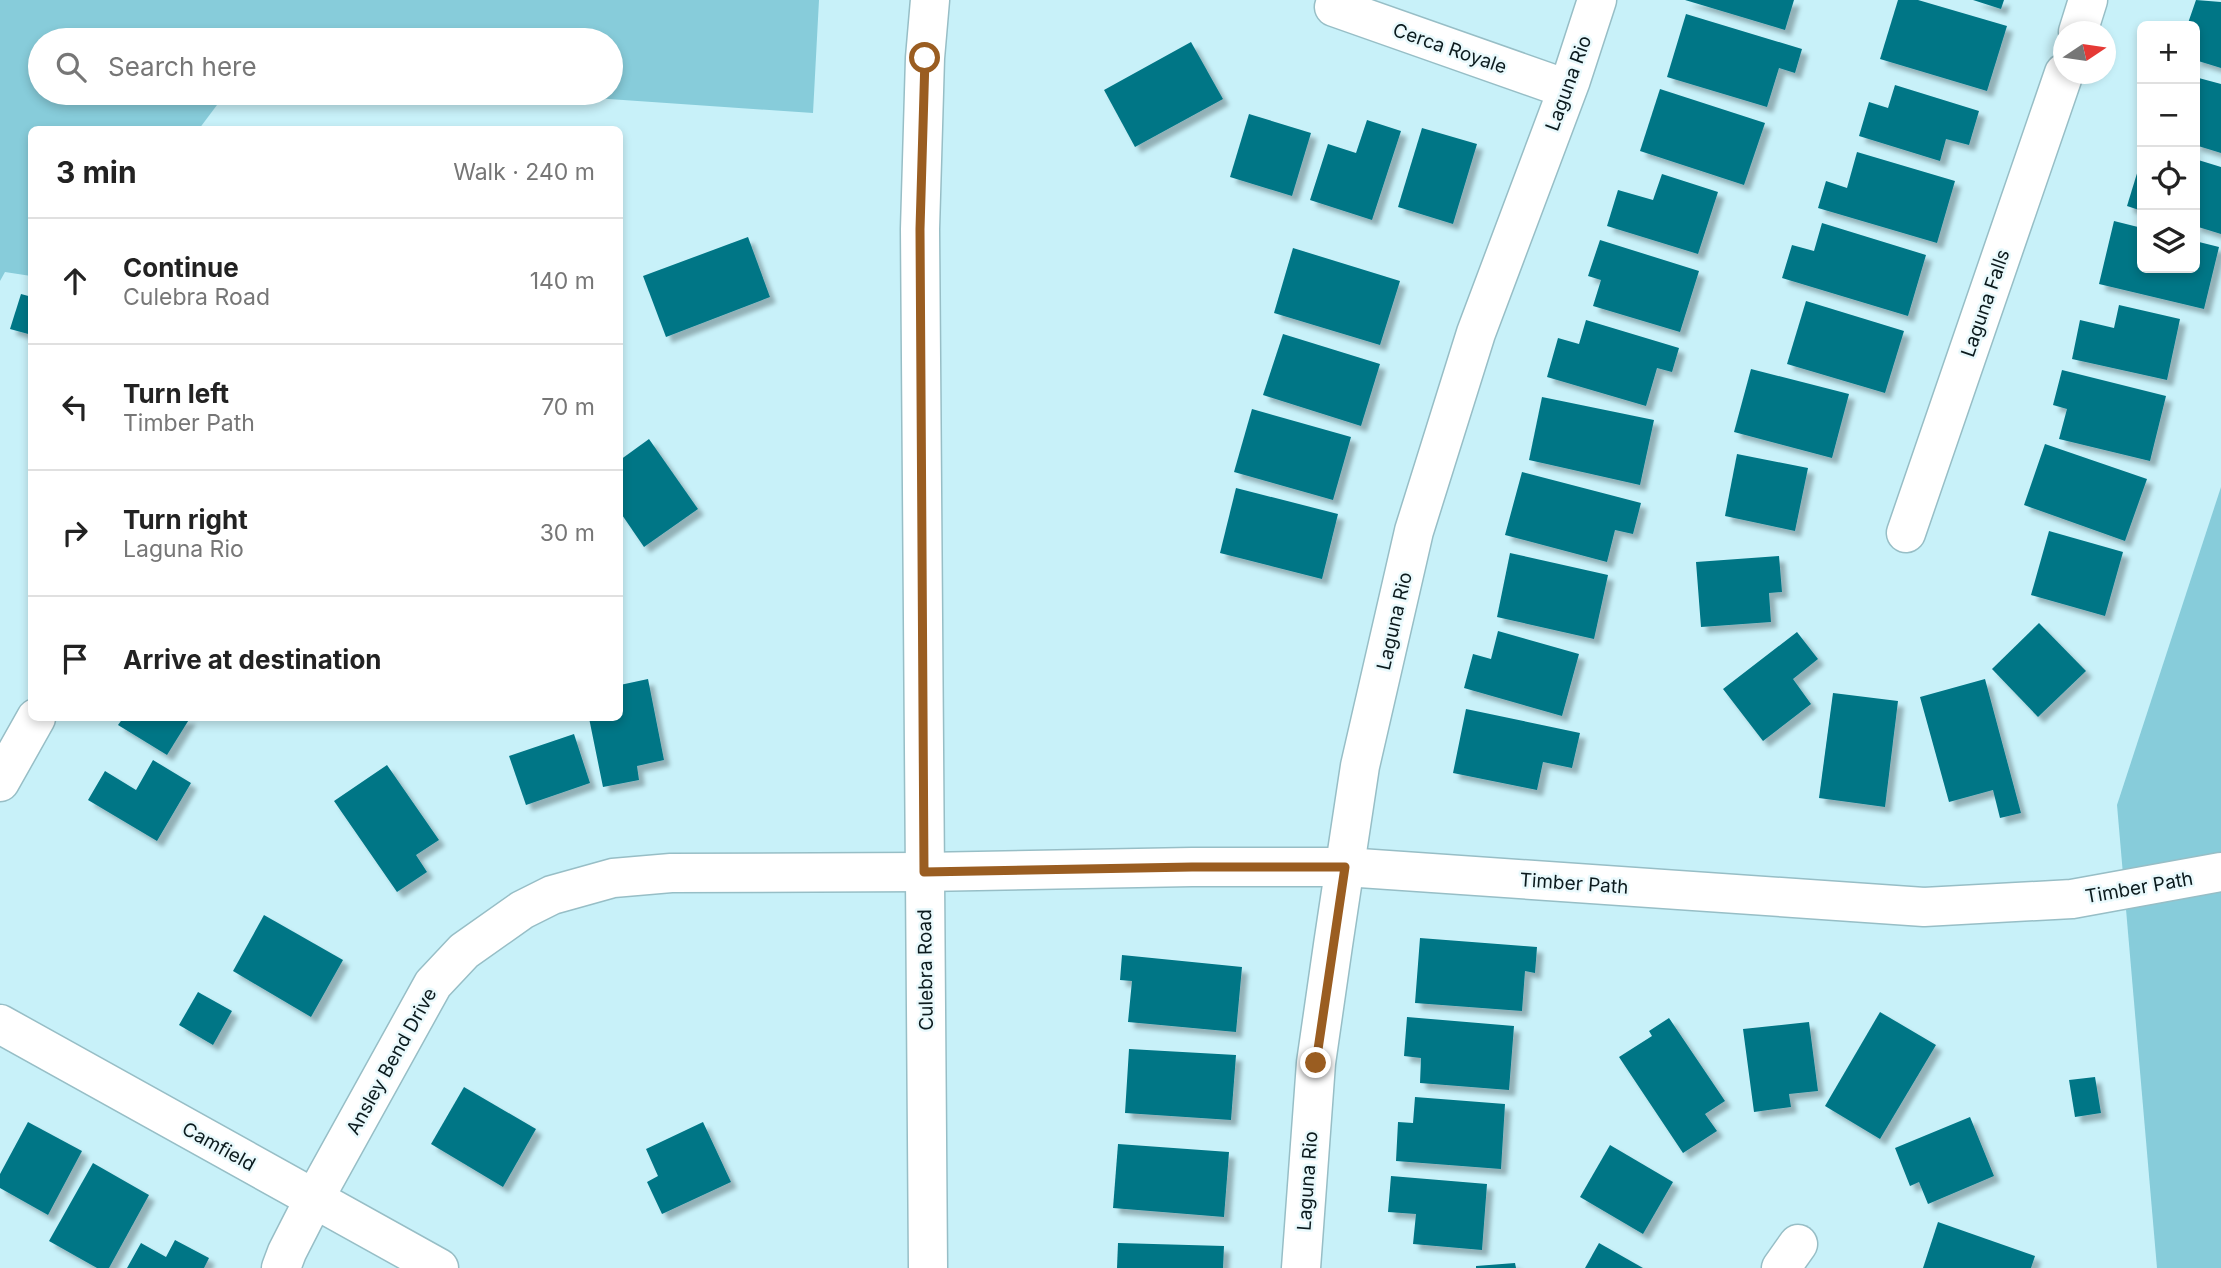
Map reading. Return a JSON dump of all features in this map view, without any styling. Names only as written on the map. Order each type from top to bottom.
[{"type":"street","name":"Culebra Road","points":[[928,1268],[920,229],[925,58],[930,0]]},
{"type":"street","name":"Laguna Rio","points":[[1301,1268],[1316,1063],[1360,766],[1414,531],[1476,333],[1567,89],[1597,0]]},
{"type":"street","points":[[2081,21],[2088,0]]},
{"type":"street","name":"Cerca Royale","points":[[1334,8],[1567,89]]},
{"type":"street","name":"Laguna Falls","points":[[1906,533],[2059,84]]},
{"type":"street","points":[[0,782],[34,721]]},
{"type":"street","name":"Timber Path","points":[[924,872],[1164,867],[1345,867],[1924,907],[2072,899],[2221,872]]},
{"type":"street","name":"Ansley Bend Drive","points":[[281,1268],[314,1199],[433,984],[464,951],[522,910],[552,895],[613,878],[671,873],[924,872]]},
{"type":"street","name":"Camfield","points":[[0,1024],[439,1268]]},
{"type":"shaded area","points":[[0,0],[819,0],[813,113],[623,100],[623,28],[28,28],[28,105],[217,105],[201,126],[28,126],[28,276],[5,272],[0,281]]},
{"type":"shaded area","points":[[2221,487],[2221,1268],[2157,1268],[2117,805]]},
{"type":"building","points":[[1685,0],[1794,0],[1785,30]]},
{"type":"building","points":[[1898,0],[1918,0],[2007,26],[1987,91],[1880,59]]},
{"type":"building","points":[[1973,0],[2004,0],[2001,9]]},
{"type":"building","points":[[2196,0],[2221,2],[2221,68],[2200,62],[2200,21],[2189,21]]},
{"type":"building","points":[[1686,14],[1802,49],[1795,73],[1779,68],[1767,107],[1667,77]]},
{"type":"building","points":[[1191,42],[1223,99],[1135,147],[1104,90]]},
{"type":"building","points":[[2200,78],[2221,84],[2221,153],[2200,147]]},
{"type":"building","points":[[1895,85],[1979,111],[1969,145],[1946,139],[1940,161],[1859,136],[1869,102],[1888,108]]},
{"type":"building","points":[[1660,89],[1765,123],[1744,185],[1640,151]]},
{"type":"building","points":[[1249,114],[1311,133],[1292,196],[1230,177]]},
{"type":"building","points":[[1367,120],[1401,131],[1372,220],[1310,200],[1328,144],[1356,153]]},
{"type":"building","points":[[1422,128],[1477,144],[1453,224],[1398,207]]},
{"type":"building","points":[[1857,152],[1955,181],[1937,243],[1818,208],[1826,181],[1847,188]]},
{"type":"building","points":[[2200,161],[2221,167],[2221,234],[2200,228]]},
{"type":"building","points":[[2137,173],[2137,209],[2127,206]]},
{"type":"building","points":[[1662,174],[1718,192],[1698,254],[1607,226],[1618,190],[1653,200]]},
{"type":"building","points":[[2114,221],[2137,227],[2137,273],[2200,273],[2200,242],[2219,247],[2204,309],[2099,284]]},
{"type":"building","points":[[1822,223],[1926,255],[1908,316],[1782,278],[1792,245],[1814,251]]},
{"type":"building","points":[[748,237],[770,297],[666,337],[643,276]]},
{"type":"building","points":[[1600,240],[1699,271],[1680,332],[1593,306],[1601,280],[1588,276]]},
{"type":"building","points":[[1293,248],[1400,281],[1380,345],[1274,313]]},
{"type":"building","points":[[21,294],[28,296],[28,334],[10,329]]},
{"type":"building","points":[[1806,301],[1904,331],[1885,393],[1787,364]]},
{"type":"building","points":[[2119,305],[2180,319],[2167,380],[2072,359],[2080,320],[2114,328]]},
{"type":"building","points":[[1586,320],[1679,348],[1672,372],[1657,368],[1646,406],[1547,377],[1558,338],[1579,344]]},
{"type":"building","points":[[1283,334],[1380,364],[1361,426],[1263,395]]},
{"type":"building","points":[[1751,369],[1849,394],[1832,458],[1734,432]]},
{"type":"building","points":[[2062,370],[2166,396],[2150,461],[2059,439],[2067,409],[2053,405]]},
{"type":"building","points":[[1542,397],[1654,420],[1640,485],[1529,460]]},
{"type":"building","points":[[1252,409],[1351,437],[1333,500],[1234,472]]},
{"type":"building","points":[[649,439],[698,509],[644,547],[623,516],[623,458]]},
{"type":"building","points":[[2045,444],[2147,479],[2125,541],[2024,505]]},
{"type":"building","points":[[1737,454],[1808,468],[1795,531],[1725,516]]},
{"type":"building","points":[[1522,472],[1641,503],[1633,534],[1615,530],[1607,562],[1505,535]]},
{"type":"building","points":[[1236,488],[1338,514],[1322,579],[1220,553]]},
{"type":"building","points":[[2049,531],[2123,552],[2105,616],[2031,595]]},
{"type":"building","points":[[1510,553],[1608,575],[1594,639],[1497,617]]},
{"type":"building","points":[[1779,556],[1782,592],[1769,593],[1771,622],[1701,627],[1696,562]]},
{"type":"building","points":[[2039,623],[2086,671],[2038,717],[1992,669]]},
{"type":"building","points":[[1498,631],[1579,654],[1562,716],[1464,688],[1473,654],[1491,659]]},
{"type":"building","points":[[1797,632],[1818,659],[1793,679],[1811,704],[1763,741],[1723,689]]},
{"type":"building","points":[[648,679],[664,760],[637,766],[639,780],[603,787],[590,721],[623,721],[623,684]]},
{"type":"building","points":[[1985,679],[2021,813],[2000,818],[1993,790],[1949,802],[1920,697]]},
{"type":"building","points":[[1833,693],[1898,701],[1885,807],[1819,798]]},
{"type":"building","points":[[1466,709],[1580,733],[1572,768],[1543,762],[1537,790],[1453,773]]},
{"type":"building","points":[[121,721],[188,721],[167,755],[118,725]]},
{"type":"building","points":[[574,734],[590,783],[526,805],[509,756]]},
{"type":"building","points":[[153,760],[191,783],[157,841],[88,800],[105,771],[136,790]]},
{"type":"building","points":[[387,765],[439,840],[416,855],[427,872],[397,892],[334,801]]},
{"type":"building","points":[[264,915],[343,960],[311,1017],[233,971]]},
{"type":"building","points":[[1420,938],[1537,947],[1535,973],[1525,971],[1522,1011],[1415,1003]]},
{"type":"building","points":[[1122,955],[1242,967],[1236,1032],[1128,1022],[1132,981],[1120,980]]},
{"type":"building","points":[[198,992],[232,1011],[213,1045],[179,1025]]},
{"type":"building","points":[[1880,1012],[1936,1045],[1880,1139],[1825,1106]]},
{"type":"building","points":[[1407,1017],[1514,1026],[1509,1090],[1420,1083],[1421,1058],[1404,1056]]},
{"type":"building","points":[[1669,1018],[1725,1101],[1705,1114],[1717,1131],[1683,1153],[1619,1057],[1652,1036],[1649,1031]]},
{"type":"building","points":[[1809,1022],[1818,1091],[1789,1094],[1791,1107],[1754,1112],[1743,1029]]},
{"type":"building","points":[[1129,1049],[1236,1055],[1231,1120],[1125,1113]]},
{"type":"building","points":[[2095,1077],[2101,1113],[2075,1117],[2069,1080]]},
{"type":"building","points":[[464,1087],[536,1129],[503,1187],[431,1144]]},
{"type":"building","points":[[1415,1097],[1505,1104],[1501,1169],[1396,1161],[1398,1122],[1413,1123]]},
{"type":"building","points":[[1970,1117],[1994,1176],[1928,1204],[1919,1182],[1910,1186],[1895,1148]]},
{"type":"building","points":[[28,1122],[82,1151],[48,1215],[0,1188],[0,1174]]},
{"type":"building","points":[[703,1122],[731,1182],[662,1214],[647,1182],[658,1176],[646,1149]]},
{"type":"building","points":[[1118,1144],[1229,1152],[1224,1217],[1113,1208]]},
{"type":"building","points":[[1610,1145],[1673,1182],[1643,1234],[1580,1197]]},
{"type":"building","points":[[93,1163],[149,1195],[109,1268],[97,1268],[49,1241]]},
{"type":"building","points":[[1391,1176],[1487,1184],[1482,1250],[1413,1244],[1416,1214],[1388,1212]]},
{"type":"building","points":[[1938,1222],[2035,1256],[2031,1268],[1923,1268]]},
{"type":"building","points":[[175,1240],[209,1258],[204,1268],[127,1268],[141,1243],[166,1257]]},
{"type":"building","points":[[1118,1243],[1224,1246],[1223,1268],[1117,1268]]},
{"type":"building","points":[[1599,1243],[1643,1268],[1585,1268]]},
{"type":"building","points":[[1515,1263],[1516,1268],[1476,1268],[1476,1266]]},
{"type":"route","points":[[925,58],[920,229],[924,872],[1345,867],[1316,1063]]}]
